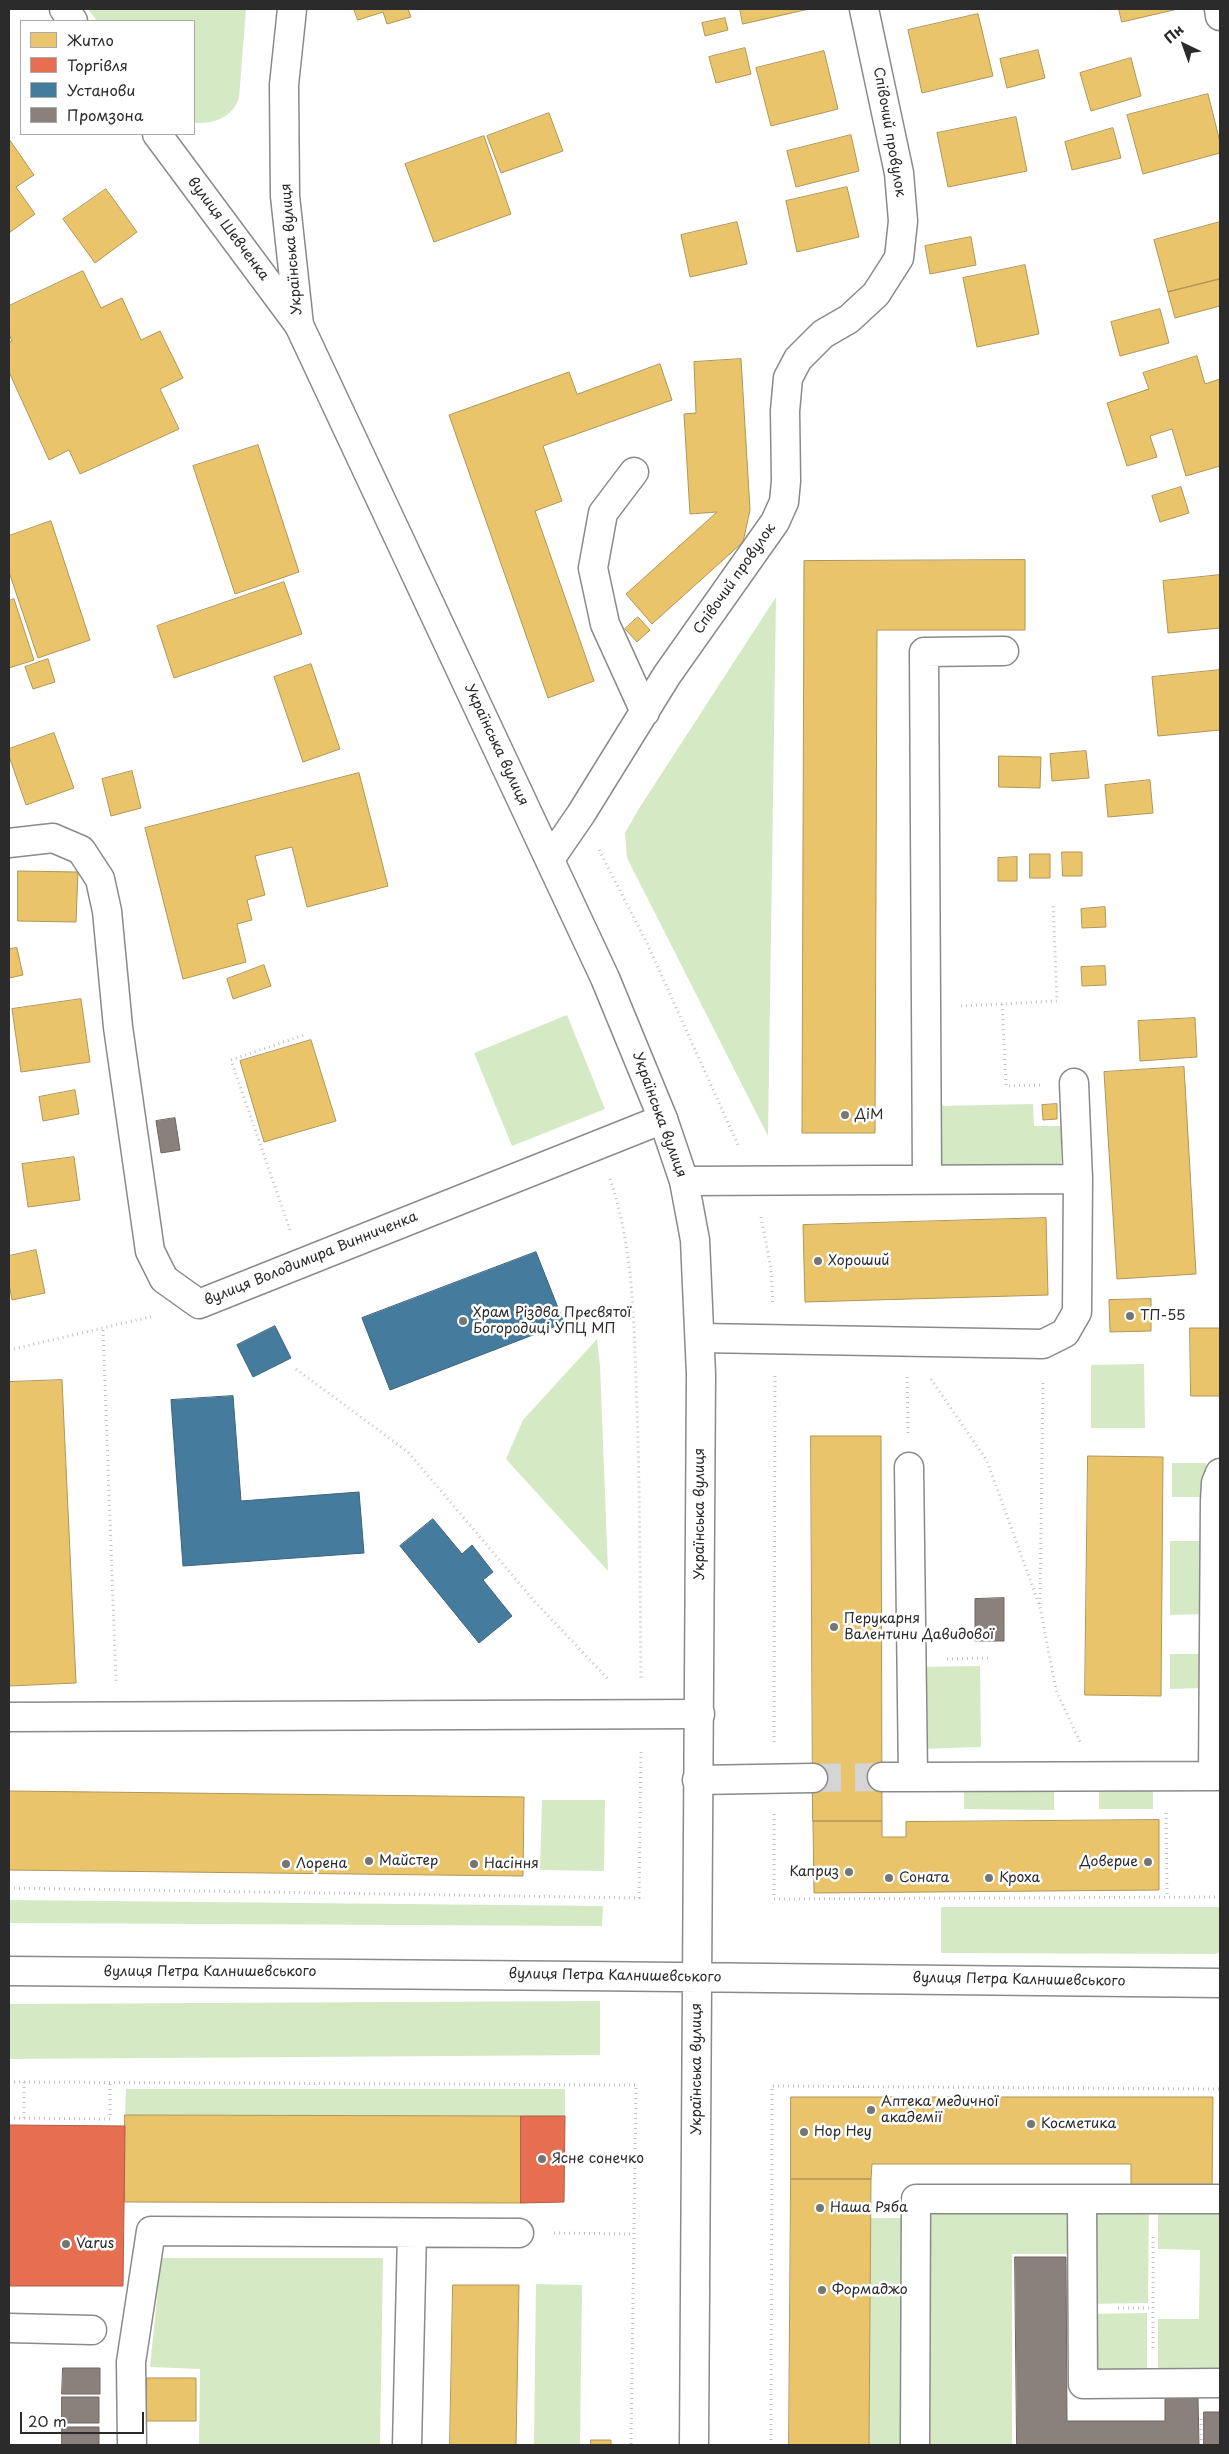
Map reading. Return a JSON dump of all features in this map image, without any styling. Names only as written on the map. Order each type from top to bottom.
[{"type":"main road","points":[[64,9],[72,20]]},
{"type":"main road","name":"Українська вулиця","points":[[292,9],[284,85],[285,196],[299,325],[605,978],[663,1119],[684,1181],[695,1240],[701,1338],[694,2445]]},
{"type":"main road","name":"Співочий провулок","points":[[550,859],[581,814],[667,675],[776,522],[784,502],[786,481],[785,411],[788,378],[798,359],[823,334],[849,319],[876,294],[899,258],[903,221],[899,173],[864,9]]},
{"type":"main road","points":[[1219,9],[1220,16]]},
{"type":"main road","name":"вулиця Шевченка","points":[[158,135],[299,325]]},
{"type":"main road","points":[[634,472],[603,513],[593,568],[605,624],[645,712]]},
{"type":"main road","points":[[927,1180],[924,652],[1004,651]]},
{"type":"main road","name":"вулиця Володимира Винниченка","points":[[9,843],[53,838],[81,850],[100,879],[107,911],[118,1027],[150,1251],[164,1278],[199,1304],[663,1119]]},
{"type":"main road","points":[[701,1338],[1043,1344],[1065,1333],[1077,1312],[1078,1179],[1074,1083]]},
{"type":"main road","points":[[684,1181],[1078,1179]]},
{"type":"main road","points":[[909,1467],[913,1778]]},
{"type":"main road","points":[[882,1777],[1217,1776],[1216,1483],[1220,1473]]},
{"type":"main road","points":[[9,1717],[700,1714]]},
{"type":"main road","points":[[697,1780],[813,1778]]},
{"type":"main road","name":"вулиця Петра Калнишевського","points":[[9,1971],[1220,1983]]},
{"type":"main road","points":[[915,2445],[916,2199],[1220,2199]]},
{"type":"main road","points":[[1082,2199],[1083,2384],[1220,2383]]},
{"type":"main road","points":[[132,2445],[131,2362],[151,2231],[519,2233]]},
{"type":"main road","points":[[408,2445],[412,2232]]},
{"type":"main road","points":[[9,2328],[92,2330]]},
{"type":"path","points":[[1053,904],[1057,1001],[1002,1004],[1006,1086],[1074,1083]]},
{"type":"path","points":[[286,1221],[231,1060],[304,1035]]},
{"type":"path","points":[[9,1350],[103,1330],[199,1304]]},
{"type":"path","points":[[103,1330],[118,1716]]},
{"type":"path","points":[[906,1341],[909,1467]]},
{"type":"path","points":[[906,1341],[987,1461],[1040,1607],[1056,1690],[1096,1776]]},
{"type":"path","points":[[1040,1607],[1043,1344]]},
{"type":"path","points":[[296,1369],[408,1452],[535,1602],[641,1714]]},
{"type":"path","points":[[1166,1776],[1167,1897]]},
{"type":"path","points":[[774,1899],[1220,1897]]},
{"type":"path","points":[[9,2082],[636,2084],[631,2445]]},
{"type":"path","points":[[24,2082],[24,2118]]},
{"type":"path","points":[[9,2118],[110,2119],[110,2083]]},
{"type":"path","points":[[771,2445],[772,2086],[1220,2089]]},
{"type":"path","points":[[1153,2308],[1154,2198]]},
{"type":"path","points":[[519,2233],[633,2234]]},
{"type":"green space","points":[[88,9],[246,9],[239,98],[236,105],[227,115],[215,121],[195,123],[195,20],[96,20]]},
{"type":"green space","points":[[776,597],[768,1136],[627,858],[625,833]]},
{"type":"green space","points":[[567,1015],[605,1109],[512,1146],[474,1053]]},
{"type":"green space","points":[[1033,1104],[1034,1126],[1061,1126],[1061,1170],[942,1173],[940,1106]]},
{"type":"green space","points":[[597,1339],[600,1366],[608,1571],[506,1459],[523,1420]]},
{"type":"green space","points":[[1144,1364],[1145,1428],[1091,1428],[1091,1365]]},
{"type":"green space","points":[[1172,1463],[1206,1463],[1206,1497],[1172,1497]]},
{"type":"green space","points":[[1170,1541],[1204,1541],[1205,1614],[1170,1615]]},
{"type":"green space","points":[[1170,1654],[1204,1654],[1204,1688],[1170,1689]]},
{"type":"green space","points":[[980,1666],[981,1747],[921,1749],[920,1667]]},
{"type":"green space","points":[[964,1789],[1054,1790],[1054,1810],[964,1809]]},
{"type":"green space","points":[[1099,1789],[1153,1789],[1153,1809],[1099,1809]]},
{"type":"green space","points":[[542,1800],[605,1800],[604,1871],[540,1870]]},
{"type":"green space","points":[[9,1900],[603,1906],[602,1926],[9,1923]]},
{"type":"green space","points":[[941,1907],[1220,1907],[1220,1952],[1216,1954],[941,1953]]},
{"type":"green space","points":[[600,2001],[600,2055],[9,2059],[9,2004]]},
{"type":"green space","points":[[126,2089],[565,2089],[565,2116],[125,2115]]},
{"type":"green space","points":[[1149,2203],[1148,2303],[1087,2304],[1088,2204]]},
{"type":"green space","points":[[1158,2203],[1220,2203],[1220,2378],[1158,2378],[1158,2319],[1199,2319],[1200,2250],[1158,2249]]},
{"type":"green space","points":[[923,2205],[1075,2205],[1075,2254],[1012,2254],[1012,2445],[923,2445]]},
{"type":"green space","points":[[871,2218],[905,2218],[903,2445],[869,2445]]},
{"type":"green space","points":[[161,2258],[383,2258],[380,2445],[199,2445],[200,2369],[150,2367]]},
{"type":"green space","points":[[536,2284],[582,2285],[580,2445],[534,2445]]},
{"type":"green space","points":[[1147,2313],[1147,2379],[1087,2379],[1087,2314]]},
{"type":"building: Житло","points":[[354,9],[408,9],[411,17],[387,24],[383,12],[358,20]]},
{"type":"building: Житло","points":[[740,9],[809,9],[743,24]]},
{"type":"building: Житло","points":[[1119,9],[1178,9],[1122,22]]},
{"type":"building: Житло","points":[[978,14],[993,76],[922,93],[908,30]]},
{"type":"building: Житло","points":[[725,18],[728,30],[705,36],[702,23]]},
{"type":"building: Житло","points":[[745,48],[751,74],[716,83],[709,57]]},
{"type":"building: Житло","points":[[1038,50],[1045,78],[1007,88],[1000,59]]},
{"type":"building: Житло","points":[[824,51],[838,109],[771,126],[756,68]]},
{"type":"building: Житло","points":[[1131,58],[1141,96],[1091,111],[1080,73]]},
{"type":"building: Житло","points":[[1208,94],[1220,142],[1220,153],[1143,174],[1127,115]]},
{"type":"building: Житло","points":[[549,113],[563,151],[501,173],[487,136]]},
{"type":"building: Житло","points":[[1016,117],[1027,171],[948,187],[937,133]]},
{"type":"building: Житло","points":[[1113,128],[1121,158],[1072,170],[1065,142]]},
{"type":"building: Житло","points":[[851,135],[859,171],[796,187],[787,151]]},
{"type":"building: Житло","points":[[484,136],[511,214],[434,242],[405,164]]},
{"type":"building: Житло","points":[[9,139],[34,175],[16,187],[35,214],[9,233]]},
{"type":"building: Житло","points":[[847,187],[859,237],[797,252],[786,201]]},
{"type":"building: Житло","points":[[106,189],[137,232],[95,263],[63,219]]},
{"type":"building: Житло","points":[[737,222],[747,264],[690,277],[681,235]]},
{"type":"building: Житло","points":[[1220,222],[1220,279],[1168,292],[1154,240]]},
{"type":"building: Житло","points":[[971,237],[976,265],[930,274],[925,246]]},
{"type":"building: Житло","points":[[1025,265],[1039,334],[977,347],[963,278]]},
{"type":"building: Житло","points":[[83,271],[101,308],[122,298],[141,340],[160,331],[183,378],[160,389],[179,429],[80,474],[69,450],[49,460],[9,372],[9,342],[12,341],[9,334],[9,306]]},
{"type":"building: Житло","points":[[1220,279],[1220,306],[1175,318],[1168,292]]},
{"type":"building: Житло","points":[[1160,309],[1169,343],[1120,356],[1111,322]]},
{"type":"building: Житло","points":[[1197,356],[1205,384],[1220,379],[1220,466],[1186,476],[1172,429],[1150,436],[1157,457],[1127,466],[1107,403],[1149,389],[1143,373]]},
{"type":"building: Житло","points":[[741,359],[750,510],[743,542],[652,624],[626,594],[717,512],[690,514],[684,414],[696,413],[694,362]]},
{"type":"building: Житло","points":[[660,364],[672,400],[543,446],[562,501],[535,511],[594,681],[548,698],[449,415],[569,372],[577,394]]},
{"type":"building: Житло","points":[[258,445],[299,572],[235,594],[193,466]]},
{"type":"building: Житло","points":[[1181,487],[1189,513],[1160,522],[1152,496]]},
{"type":"building: Житло","points":[[51,521],[90,640],[38,658],[9,572],[9,536]]},
{"type":"building: Житло","points":[[1025,560],[1025,630],[877,630],[875,1133],[802,1133],[804,561]]},
{"type":"building: Житло","points":[[1220,575],[1220,628],[1168,633],[1163,581]]},
{"type":"building: Житло","points":[[284,582],[302,634],[174,678],[157,626]]},
{"type":"building: Житло","points":[[14,599],[34,660],[9,668],[9,601]]},
{"type":"building: Житло","points":[[638,617],[650,630],[637,642],[625,629]]},
{"type":"building: Житло","points":[[48,659],[55,682],[33,689],[25,667]]},
{"type":"building: Житло","points":[[311,664],[340,749],[303,762],[274,677]]},
{"type":"building: Житло","points":[[1220,670],[1220,730],[1158,736],[1152,677]]},
{"type":"building: Житло","points":[[54,733],[74,788],[26,805],[9,756],[9,749]]},
{"type":"building: Житло","points":[[1086,751],[1089,778],[1052,781],[1050,754]]},
{"type":"building: Житло","points":[[999,756],[1041,757],[1040,788],[999,787]]},
{"type":"building: Житло","points":[[132,771],[141,808],[111,816],[102,779]]},
{"type":"building: Житло","points":[[359,773],[388,886],[307,907],[292,847],[255,856],[265,895],[247,900],[252,920],[237,924],[246,962],[183,979],[145,828]]},
{"type":"building: Житло","points":[[1150,780],[1153,813],[1108,817],[1105,785]]},
{"type":"building: Житло","points":[[1062,852],[1082,852],[1082,876],[1063,876]]},
{"type":"building: Житло","points":[[1030,854],[1050,854],[1050,878],[1030,878]]},
{"type":"building: Житло","points":[[1017,857],[1017,881],[998,881],[998,858]]},
{"type":"building: Житло","points":[[18,871],[78,872],[76,922],[18,921]]},
{"type":"building: Житло","points":[[1105,907],[1106,927],[1082,928],[1081,909]]},
{"type":"building: Житло","points":[[17,948],[23,975],[9,978],[9,949]]},
{"type":"building: Житло","points":[[264,965],[271,986],[233,999],[227,979]]},
{"type":"building: Житло","points":[[1105,966],[1106,985],[1082,986],[1081,967]]},
{"type":"building: Житло","points":[[81,999],[90,1062],[21,1072],[12,1009]]},
{"type":"building: Житло","points":[[1195,1018],[1197,1057],[1140,1061],[1138,1021]]},
{"type":"building: Житло","points":[[311,1040],[336,1121],[264,1142],[240,1061]]},
{"type":"building: Житло","points":[[1184,1067],[1196,1274],[1117,1279],[1104,1072]]},
{"type":"building: Житло","points":[[75,1090],[79,1114],[43,1121],[39,1097]]},
{"type":"building: Житло","points":[[1057,1104],[1057,1119],[1043,1120],[1042,1105]]},
{"type":"building: Житло","points":[[74,1157],[80,1200],[28,1207],[22,1164]]},
{"type":"building: Житло","points":[[1046,1218],[1048,1295],[805,1302],[803,1225]]},
{"type":"building: Житло","points":[[36,1250],[45,1293],[12,1300],[9,1284],[9,1256]]},
{"type":"building: Житло","name":"ТП-55","points":[[1151,1299],[1151,1331],[1110,1332],[1109,1300]]},
{"type":"building: Житло","points":[[1190,1328],[1220,1328],[1220,1396],[1191,1396]]},
{"type":"building: Житло","points":[[62,1380],[76,1683],[9,1686],[9,1382]]},
{"type":"building: Житло","points":[[811,1436],[881,1436],[882,1821],[813,1821]]},
{"type":"building: Житло","points":[[1088,1456],[1163,1457],[1161,1696],[1085,1695]]},
{"type":"building: Житло","points":[[9,1791],[524,1797],[523,1876],[9,1870]]},
{"type":"building: Житло","points":[[1159,1820],[1159,1890],[814,1893],[813,1821],[882,1821],[882,1837],[906,1837],[906,1822]]},
{"type":"building: Житло","points":[[791,2097],[1213,2097],[1212,2192],[1131,2191],[1131,2164],[872,2164],[871,2179],[791,2179]]},
{"type":"building: Житло","points":[[125,2115],[521,2116],[521,2203],[125,2202]]},
{"type":"building: Житло","points":[[791,2179],[871,2179],[869,2445],[789,2445]]},
{"type":"building: Житло","points":[[453,2285],[519,2285],[516,2445],[450,2445]]},
{"type":"building: Житло","points":[[147,2378],[196,2378],[196,2421],[146,2421]]},
{"type":"building: Житло","points":[[591,2440],[611,2440],[611,2445],[591,2445]]},
{"type":"building: Торгівля","name":"Ясне сонечко","points":[[521,2116],[565,2116],[564,2202],[521,2203]]},
{"type":"building: Торгівля","name":"Varus","points":[[9,2125],[125,2126],[123,2286],[9,2286]]},
{"type":"building: Установи","name":"Храм Різдва Пресвятої Богородиці УПЦ МП","points":[[536,1252],[564,1323],[390,1390],[362,1318]]},
{"type":"building: Установи","points":[[275,1326],[291,1358],[253,1377],[237,1345]]},
{"type":"building: Установи","points":[[233,1396],[241,1501],[359,1492],[364,1553],[183,1566],[171,1400]]},
{"type":"building: Установи","points":[[433,1519],[462,1554],[472,1545],[493,1572],[483,1580],[512,1616],[479,1643],[400,1546]]},
{"type":"building: Промзона","points":[[175,1118],[180,1150],[161,1153],[156,1121]]},
{"type":"building: Промзона","points":[[1004,1598],[1004,1641],[975,1641],[975,1599]]},
{"type":"building: Промзона","points":[[1015,2257],[1066,2257],[1067,2421],[1165,2421],[1165,2398],[1198,2398],[1199,2445],[1017,2445]]},
{"type":"building: Промзона","points":[[63,2368],[100,2368],[100,2394],[62,2394]]},
{"type":"building: Промзона","points":[[62,2397],[99,2397],[99,2423],[62,2423]]},
{"type":"building: Промзона","points":[[1204,2412],[1220,2412],[1220,2445],[1204,2445]]},
{"type":"building: Промзона","points":[[62,2427],[99,2427],[99,2445],[62,2445]]},
{"type":"tunnel","points":[[813,1778],[882,1777]]},
{"type":"place","name":"ДіМ","points":[[845,1115]]},
{"type":"place","name":"Хороший","points":[[818,1261]]},
{"type":"place","name":"ТП-55","points":[[1130,1316]]},
{"type":"place","name":"Храм Різдва Пресвятої Богородиці УПЦ МП","points":[[463,1321]]},
{"type":"place","name":"Перукарня Валентини Давидової","points":[[834,1627]]},
{"type":"place","name":"Майстер","points":[[369,1861]]},
{"type":"place","name":"Доверие","points":[[1148,1862]]},
{"type":"place","name":"Лорена","points":[[286,1864]]},
{"type":"place","name":"Насіння","points":[[474,1864]]},
{"type":"place","name":"Каприз","points":[[849,1872]]},
{"type":"place","name":"Соната","points":[[889,1878]]},
{"type":"place","name":"Кроха","points":[[989,1878]]},
{"type":"place","name":"Аптека медичної академії","points":[[871,2110]]},
{"type":"place","name":"Косметика","points":[[1031,2124]]},
{"type":"place","name":"Hop Hey","points":[[804,2132]]},
{"type":"place","name":"Ясне сонечко","points":[[542,2159]]},
{"type":"place","name":"Наша Ряба","points":[[820,2208]]},
{"type":"place","name":"Varus","points":[[66,2244]]},
{"type":"place","name":"Формаджо","points":[[822,2290]]}]
